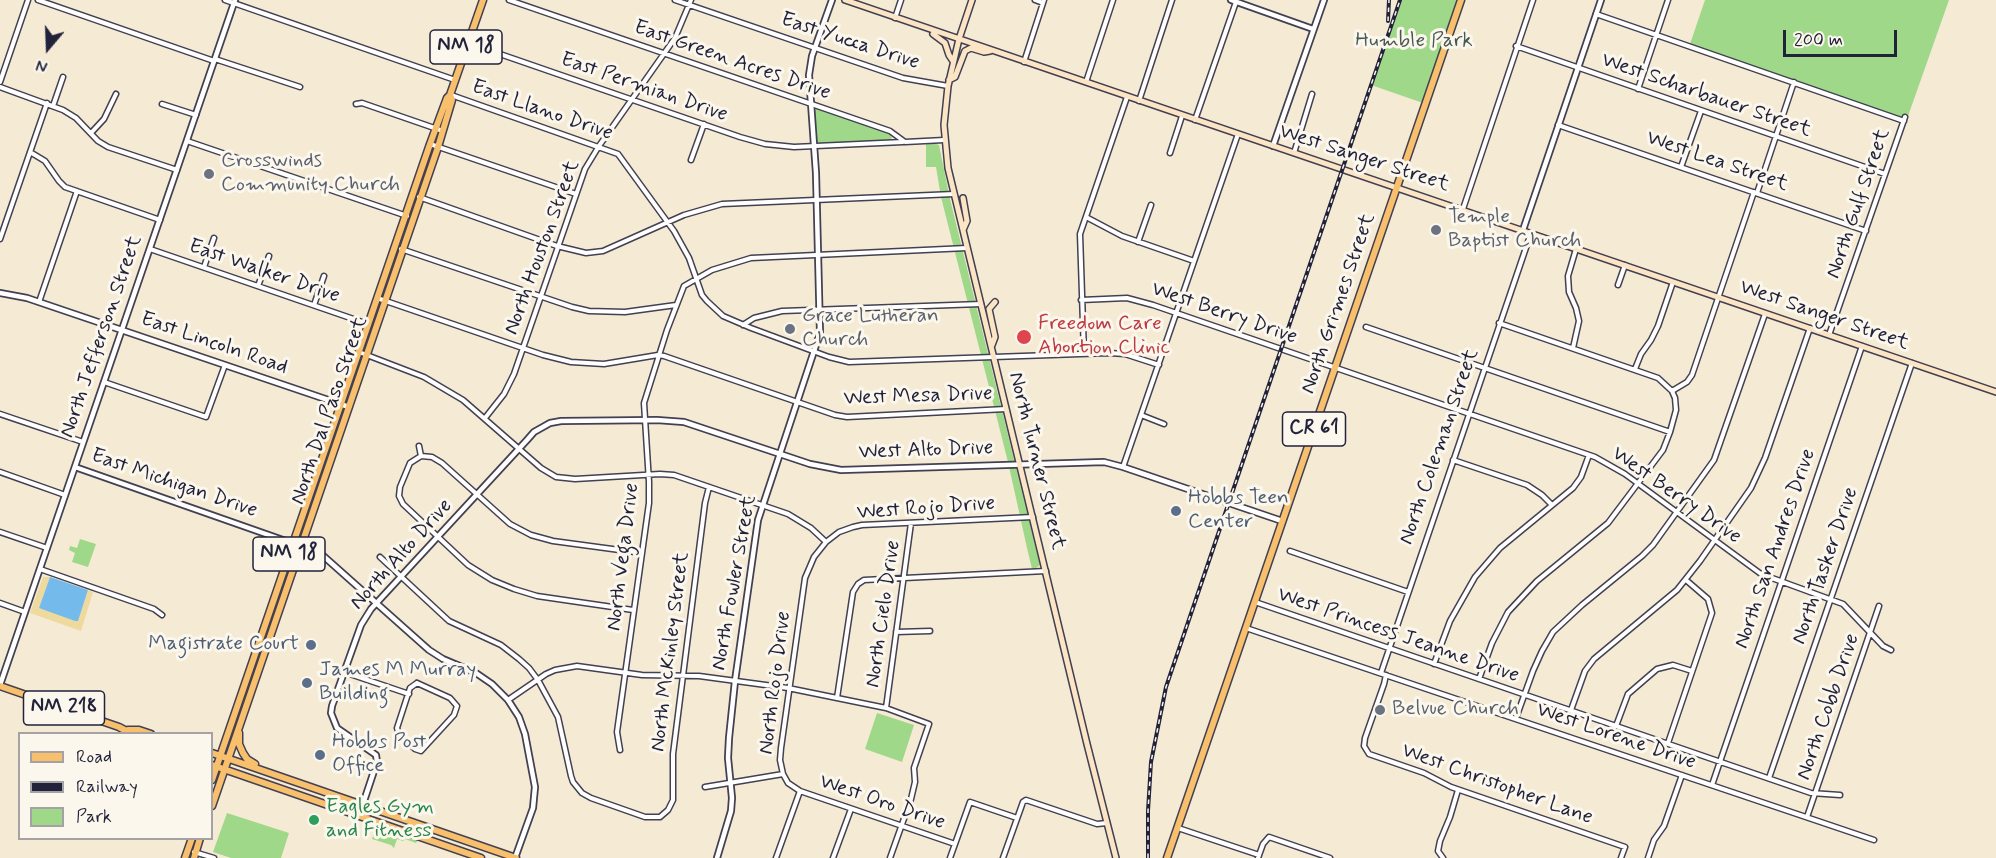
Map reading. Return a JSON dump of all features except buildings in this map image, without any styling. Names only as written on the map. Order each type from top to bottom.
[{"type":"main road","name":"North Dal Paso Street","points":[[213,803],[421,198],[438,147],[439,130],[447,98],[483,0]]},
{"type":"main road","points":[[844,0],[902,20],[904,23],[940,37],[953,61]]},
{"type":"main road","name":"North Turner Street","points":[[972,0],[948,83],[945,114],[948,168],[1116,858]]},
{"type":"main road","name":"North Grimes Street","points":[[1167,858],[1461,0]]},
{"type":"main road","name":"West Sanger Street","points":[[902,20],[1996,392]]},
{"type":"main road","points":[[948,83],[955,77],[965,51],[971,48],[984,52],[992,51]]},
{"type":"main road","name":"North Dal Paso Street","points":[[214,766],[220,756],[430,144],[439,130]]},
{"type":"main road","points":[[963,198],[968,221],[963,230]]},
{"type":"main road","points":[[992,346],[995,337],[989,309],[995,302]]},
{"type":"main road","name":"NM 218","points":[[0,685],[130,732],[139,730],[145,732]]},
{"type":"main road","points":[[238,729],[239,744],[243,753],[247,759],[262,770]]},
{"type":"main road","points":[[213,753],[515,858]]},
{"type":"main road","points":[[214,766],[481,858]]},
{"type":"main road","points":[[285,791],[292,780]]},
{"type":"main road","points":[[185,858],[191,840]]},
{"type":"main road","points":[[195,855],[199,840]]},
{"type":"street","points":[[0,82],[28,0]]},
{"type":"street","points":[[38,0],[300,87]]},
{"type":"street","name":"East Llano Drive","points":[[225,0],[455,80]]},
{"type":"street","name":"East Green Acres Drive","points":[[508,0],[891,132],[905,142]]},
{"type":"street","name":"East Yucca Drive","points":[[675,0],[690,2],[903,78],[948,83]]},
{"type":"street","name":"North Fowler Street","points":[[717,858],[731,812],[728,749],[754,541],[762,505],[820,333],[817,200],[809,75],[815,48],[832,0]]},
{"type":"street","points":[[895,18],[901,0]]},
{"type":"street","points":[[1024,62],[1044,2],[1035,0]]},
{"type":"street","points":[[1086,83],[1113,0]]},
{"type":"street","points":[[1139,101],[1172,0]]},
{"type":"street","points":[[1252,7],[1254,0]]},
{"type":"street","points":[[1273,147],[1324,0]]},
{"type":"street","points":[[1462,209],[1533,0]]},
{"type":"street","points":[[1523,230],[1600,0]]},
{"type":"street","points":[[1638,89],[1668,0]]},
{"type":"street","points":[[1195,120],[1233,1],[1313,29]]},
{"type":"street","name":"North Jefferson Street","points":[[0,685],[235,2]]},
{"type":"street","name":"North Houston Street","points":[[485,418],[497,404],[508,385],[585,169],[675,38],[690,2]]},
{"type":"street","points":[[1596,14],[1794,82],[1692,375],[1687,382],[1672,391]]},
{"type":"street","name":"East Permian Drive","points":[[468,43],[765,144],[794,147],[905,142]]},
{"type":"street","name":"West Scharbauer Street","points":[[1516,46],[1885,174]]},
{"type":"street","points":[[53,106],[63,77]]},
{"type":"street","name":"North Gulf Street","points":[[1794,82],[1904,118],[1829,335]]},
{"type":"street","points":[[0,87],[47,103],[76,118],[98,141],[108,147],[177,170]]},
{"type":"street","points":[[91,133],[107,114],[117,94]]},
{"type":"street","points":[[1294,154],[1312,94]]},
{"type":"street","name":"East Llano Drive","points":[[450,95],[599,146],[621,156],[687,254],[702,295],[710,306],[723,316],[743,325],[841,361],[856,363],[1125,354],[1159,365]]},
{"type":"street","points":[[1084,354],[1080,236],[1127,97]]},
{"type":"street","points":[[0,239],[47,103]]},
{"type":"street","points":[[356,104],[362,103],[439,130]]},
{"type":"street","points":[[162,104],[196,115]]},
{"type":"street","points":[[1681,167],[1701,111]]},
{"type":"street","points":[[1170,153],[1182,116]]},
{"type":"street","points":[[691,160],[704,124]]},
{"type":"street","name":"West Lea Street","points":[[1558,125],[1866,231]]},
{"type":"street","points":[[1123,467],[1238,134]]},
{"type":"street","points":[[905,142],[945,140]]},
{"type":"street","points":[[187,141],[413,219]]},
{"type":"street","points":[[430,144],[576,194]]},
{"type":"street","points":[[30,152],[50,166],[61,184],[160,220]]},
{"type":"street","points":[[39,302],[77,191]]},
{"type":"street","points":[[412,195],[580,252],[603,251],[700,209],[722,204],[954,194]]},
{"type":"street","points":[[1138,242],[1151,205]]},
{"type":"street","points":[[1086,217],[1111,231],[1194,261]]},
{"type":"street","name":"North Coleman Street","points":[[1364,746],[1384,684],[1383,674],[1389,648],[1531,233]]},
{"type":"street","points":[[204,267],[214,238]]},
{"type":"street","points":[[395,247],[572,307],[625,312],[676,305]]},
{"type":"street","points":[[696,278],[729,264],[751,258],[967,248]]},
{"type":"street","points":[[1573,348],[1579,321],[1569,292],[1568,276],[1576,248]]},
{"type":"street","name":"East Walker Drive","points":[[150,249],[368,324]]},
{"type":"street","points":[[258,286],[269,256]]},
{"type":"street","points":[[1618,285],[1625,265]]},
{"type":"street","points":[[314,305],[324,276]]},
{"type":"street","name":"North Vega Drive","points":[[620,750],[617,732],[649,503],[645,398],[658,355],[684,286],[696,278]]},
{"type":"street","points":[[1635,369],[1641,354],[1657,330],[1673,281]]},
{"type":"street","name":"East Lincoln Road","points":[[0,293],[39,302],[349,407]]},
{"type":"street","points":[[377,298],[562,360],[592,364],[619,363],[658,355]]},
{"type":"street","name":"West Berry Drive","points":[[1081,300],[1127,298],[1589,455],[1612,466],[1761,574],[1830,599],[1848,608],[1883,646],[1891,650]]},
{"type":"street","points":[[743,325],[754,318],[782,311],[981,304]]},
{"type":"street","points":[[1516,718],[1542,651],[1553,632],[1642,556],[1677,512],[1716,456],[1765,313]]},
{"type":"street","points":[[1479,679],[1496,634],[1508,612],[1537,580],[1608,523],[1663,450],[1676,410],[1672,391],[1658,378],[1499,323]]},
{"type":"street","points":[[1366,327],[1670,432]]},
{"type":"street","points":[[1570,710],[1585,671],[1594,659],[1661,604],[1686,580],[1752,488],[1810,328]]},
{"type":"street","name":"North San Andres Drive","points":[[1712,785],[1862,346]]},
{"type":"street","points":[[359,352],[424,377],[464,400],[546,472],[560,478],[674,475],[800,520],[826,542]]},
{"type":"street","name":"West Mesa Drive","points":[[658,355],[827,413],[847,417],[1006,409]]},
{"type":"street","name":"North Tasker Drive","points":[[1769,778],[1912,363]]},
{"type":"street","points":[[104,382],[206,417],[225,365]]},
{"type":"street","points":[[0,414],[83,442]]},
{"type":"street","points":[[1141,415],[1164,424]]},
{"type":"street","name":"North Alto Drive","points":[[359,816],[377,758],[372,750],[343,734],[337,728],[332,718],[332,706],[361,625],[377,604],[534,432],[550,423],[645,421]]},
{"type":"street","name":"West Alto Drive","points":[[645,421],[670,421],[695,425],[816,466],[841,470],[1094,461],[1123,467],[1282,521]]},
{"type":"street","points":[[419,446],[422,456]]},
{"type":"street","points":[[1434,664],[1452,615],[1475,577],[1500,548],[1569,493],[1577,483],[1589,455]]},
{"type":"street","points":[[633,610],[545,597],[514,590],[492,580],[477,571],[438,538],[400,500],[399,492],[410,463],[422,456],[432,457],[510,524],[531,535],[553,541],[642,553]]},
{"type":"street","points":[[1453,459],[1527,485],[1536,490],[1552,506]]},
{"type":"street","name":"East Michigan Drive","points":[[75,467],[293,542],[325,556],[429,650],[443,659],[476,673],[492,684],[508,700],[519,717],[525,734],[535,787],[533,808],[515,858]]},
{"type":"street","points":[[0,472],[65,495]]},
{"type":"street","name":"North McKinley Street","points":[[538,680],[558,717],[568,766],[576,787],[591,798],[645,817],[660,817],[668,810],[673,800],[673,753],[705,503],[709,487]]},
{"type":"street","name":"West Rojo Drive","points":[[826,542],[840,532],[862,525],[1033,517]]},
{"type":"street","name":"North Cielo Drive","points":[[886,708],[911,523]]},
{"type":"street","points":[[0,532],[47,548]]},
{"type":"street","name":"North Rojo Drive","points":[[800,791],[788,783],[783,774],[780,759],[805,578],[814,557],[826,542]]},
{"type":"street","points":[[1290,551],[1408,592]]},
{"type":"street","points":[[295,563],[304,556],[325,556]]},
{"type":"street","points":[[380,557],[449,621],[510,651],[538,680]]},
{"type":"street","points":[[40,570],[154,609],[162,615]]},
{"type":"street","points":[[837,698],[853,592],[858,584],[869,579],[1046,571]]},
{"type":"street","points":[[1668,744],[1712,613],[1708,599],[1686,580]]},
{"type":"street","name":"West Princess Jeanne Drive","points":[[1254,602],[1811,793],[1840,795]]},
{"type":"street","points":[[0,603],[25,612]]},
{"type":"street","name":"North Cobb Drive","points":[[1807,818],[1880,606]]},
{"type":"street","name":"West Lorene Drive","points":[[1246,628],[1874,840]]},
{"type":"street","points":[[896,632],[930,631]]},
{"type":"street","points":[[1616,726],[1628,694],[1657,669],[1673,665],[1692,671]]},
{"type":"street","points":[[508,700],[555,669],[570,666],[624,673],[682,675],[788,688],[886,708],[929,724],[917,759],[914,787],[890,858]]},
{"type":"street","points":[[344,672],[409,694]]},
{"type":"street","points":[[417,683],[450,698],[457,706],[454,715],[421,751],[415,749],[399,734],[397,728],[409,694],[410,688],[417,683]]},
{"type":"street","name":"West Christopher Lane","points":[[1364,746],[1375,758],[1424,773],[1458,790],[1625,848],[1622,858]]},
{"type":"street","points":[[705,787],[783,774]]},
{"type":"street","points":[[1647,858],[1667,818],[1682,775]]},
{"type":"street","points":[[1443,858],[1439,856],[1438,851],[1440,841],[1458,790]]},
{"type":"street","points":[[776,858],[800,791]]},
{"type":"street","name":"West Oro Drive","points":[[800,791],[955,844]]},
{"type":"street","points":[[1003,858],[1023,802],[1028,800],[1097,824],[1107,823]]},
{"type":"street","points":[[950,858],[970,802],[1017,818]]},
{"type":"street","points":[[833,858],[850,809]]},
{"type":"street","points":[[1178,828],[1259,857],[1263,844],[1269,837],[1330,858]]},
{"type":"street","points":[[188,849],[195,855],[214,858]]},
{"type":"green space","name":"Humble Park","points":[[1400,0],[1458,0],[1423,103],[1371,85]]},
{"type":"green space","points":[[1705,0],[1949,0],[1907,119],[1690,44]]},
{"type":"green space","points":[[817,108],[890,133],[892,138],[888,141],[819,143],[816,141],[814,111]]},
{"type":"green space","points":[[926,144],[939,145],[950,199],[1040,565],[1032,569],[1008,462],[941,197],[936,167],[926,167]]},
{"type":"green space","points":[[80,539],[96,544],[88,567],[72,562],[75,553],[69,550],[70,546],[77,548]]},
{"type":"green space","points":[[877,713],[914,725],[902,762],[865,749]]},
{"type":"green space","points":[[227,813],[289,833],[281,858],[231,858],[213,852]]},
{"type":"green space","points":[[377,826],[418,840],[416,843],[397,839],[394,848],[372,839]]},
{"type":"sand","points":[[43,577],[50,577],[39,608],[78,620],[88,590],[93,592],[81,631],[30,613]]},
{"type":"water","points":[[50,577],[88,590],[78,621],[39,608]]},
{"type":"railway","points":[[1388,21],[1389,0]]},
{"type":"railway","points":[[1148,858],[1151,762],[1166,687],[1400,0]]},
{"type":"place","name":"Crosswinds Community Church","points":[[209,174]]},
{"type":"place","name":"Temple Baptist Church","points":[[1436,230]]},
{"type":"place","name":"Grace Lutheran Church","points":[[790,329]]},
{"type":"place","name":"Freedom Care Abortion Clinic","points":[[1024,337]]},
{"type":"place","name":"Hobbs Teen Center","points":[[1176,511]]},
{"type":"place","name":"Magistrate Court","points":[[311,645]]},
{"type":"place","name":"James M Murray Building","points":[[307,683]]},
{"type":"place","name":"Belvue Church","points":[[1380,710]]},
{"type":"place","name":"Hobbs Post Office","points":[[320,755]]},
{"type":"place","name":"Eagles Gym and Fitness","points":[[314,820]]}]
